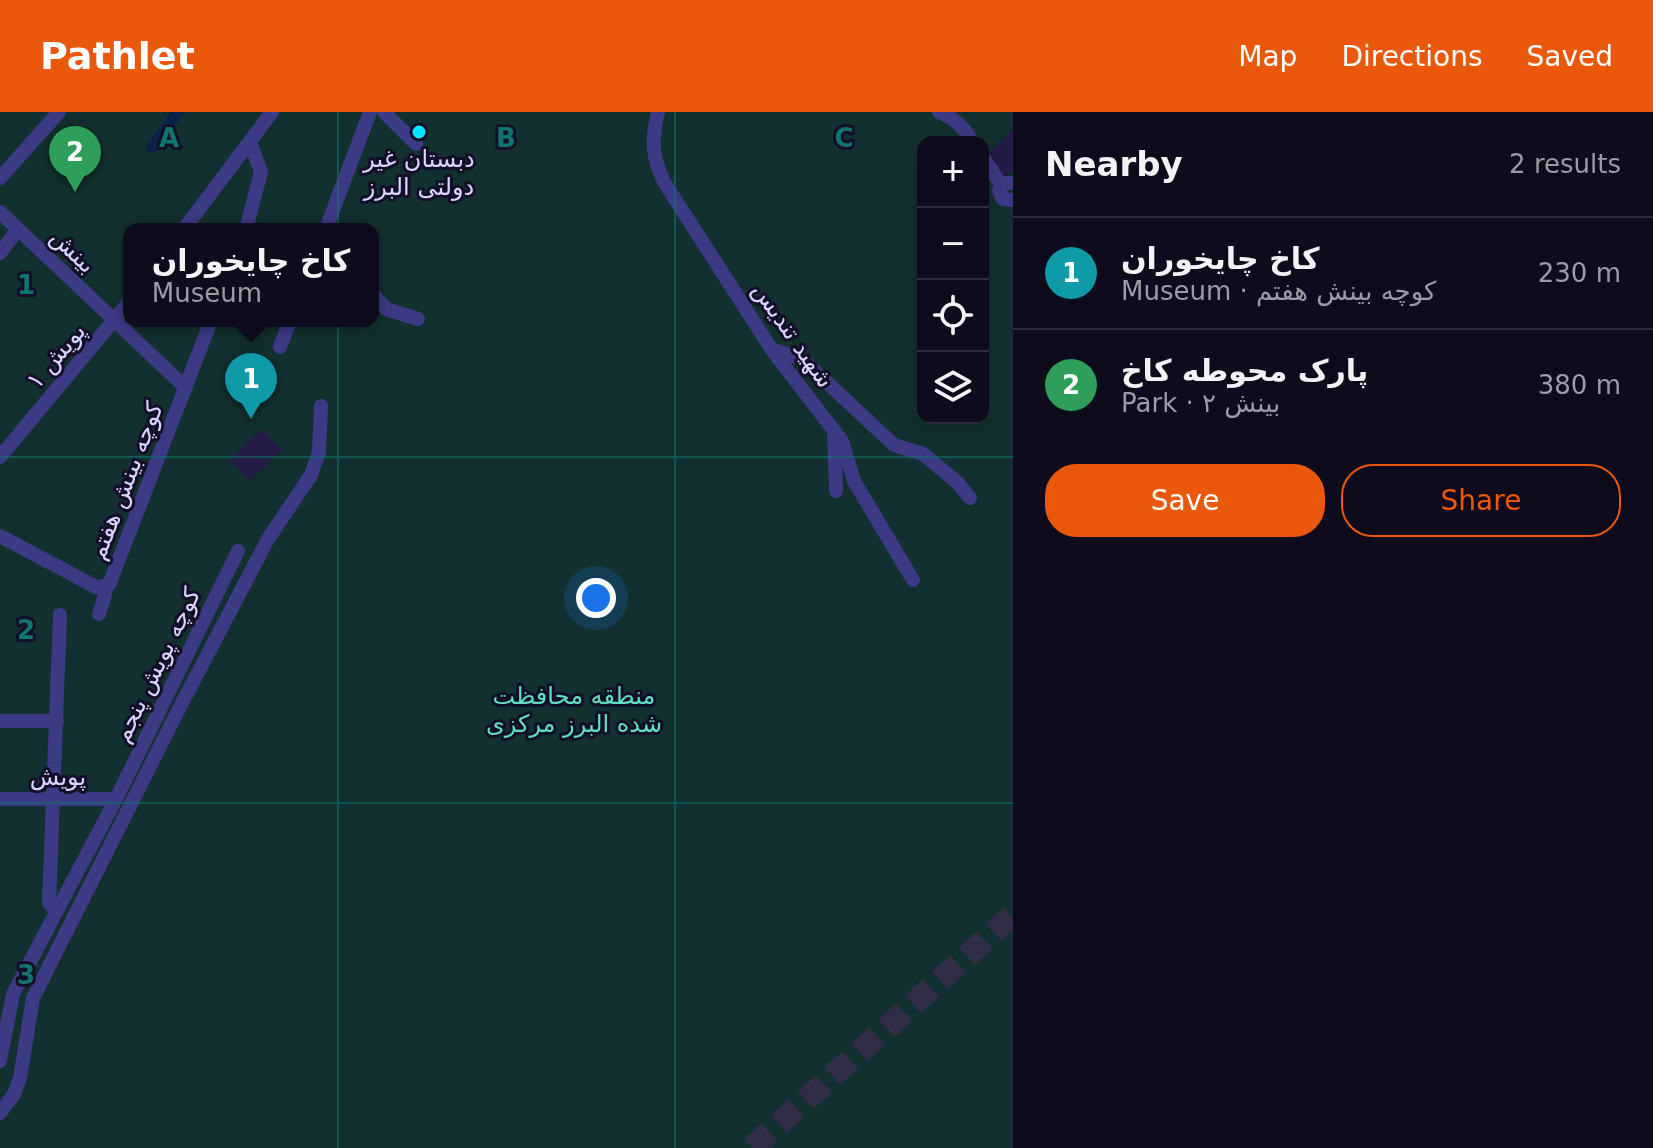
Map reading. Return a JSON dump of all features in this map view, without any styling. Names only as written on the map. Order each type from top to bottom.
[{"type":"street","points":[[0,178],[59,112]]},
{"type":"street","points":[[189,223],[272,112]]},
{"type":"street","points":[[328,223],[370,112]]},
{"type":"street","points":[[384,112],[416,144]]},
{"type":"street","name":"شهید تندیس","points":[[658,112],[654,130],[654,159],[664,182],[772,350],[842,441],[854,481],[913,580]]},
{"type":"street","points":[[939,112],[954,118],[969,136]]},
{"type":"street","points":[[248,223],[261,172],[250,142]]},
{"type":"street","points":[[989,164],[1007,184],[1001,197],[1006,201],[1013,200]]},
{"type":"street","name":"بینش","points":[[0,212],[186,388]]},
{"type":"street","points":[[0,253],[18,229]]},
{"type":"street","points":[[379,301],[386,309],[418,319]]},
{"type":"street","name":"پویش ۱","points":[[0,457],[123,310]]},
{"type":"street","name":"کوچه بینش هفتم","points":[[99,614],[105,595],[104,586],[109,585],[209,327]]},
{"type":"street","points":[[280,347],[288,327]]},
{"type":"street","points":[[772,350],[801,358],[894,445],[923,454],[958,483],[970,498]]},
{"type":"street","points":[[0,1113],[14,1094],[20,1078],[33,998],[268,539],[311,475],[319,452],[321,406]]},
{"type":"street","points":[[834,430],[836,491]]},
{"type":"street","points":[[0,536],[98,588],[104,586]]},
{"type":"street","name":"کوچه پویش پنجم","points":[[0,1061],[13,994],[116,799],[238,551]]},
{"type":"street","points":[[56,911],[49,903],[60,615]]},
{"type":"street","points":[[0,721],[57,721]]},
{"type":"street","name":"پویش","points":[[0,799],[116,799]]},
{"type":"green space","name":"منطقه محافظت شده البرز مرکزی","points":[[0,112],[1013,112],[1013,1148],[0,1148]]},
{"type":"building","points":[[1013,128],[1013,170],[1003,179],[989,161],[989,154]]},
{"type":"building","points":[[261,429],[282,449],[250,480],[229,461]]},
{"type":"waterway","points":[[152,147],[178,112]]},
{"type":"tunnel","points":[[752,1148],[1013,915]]},
{"type":"place","name":"دبستان غیر دولتی البرز","points":[[419,132]]},
{"type":"place","name":"پارک محوطه کاخ","points":[[75,192]]},
{"type":"place","name":"کاخ چایخوران","points":[[251,419]]}]
